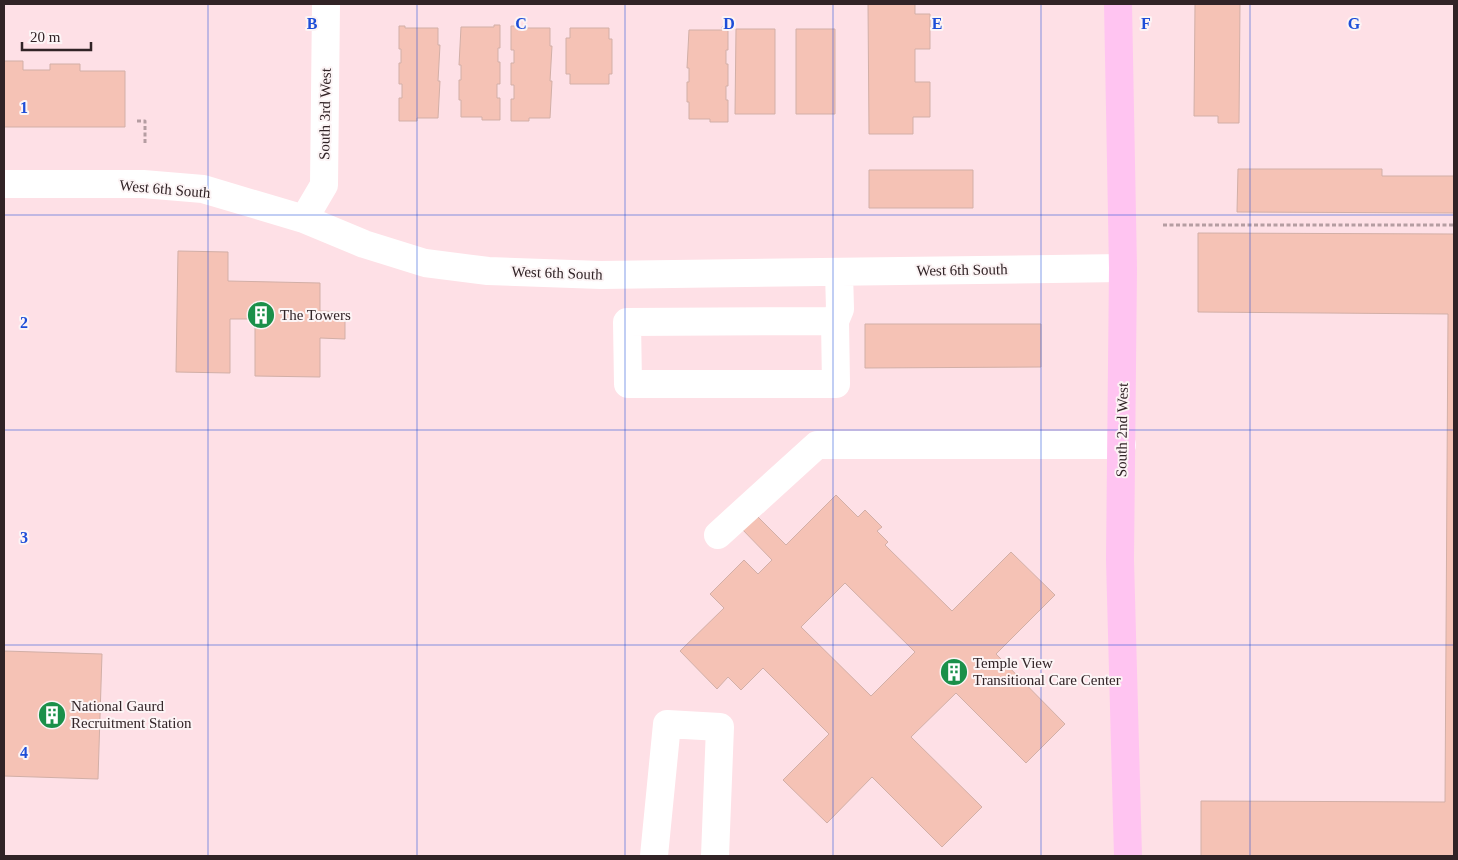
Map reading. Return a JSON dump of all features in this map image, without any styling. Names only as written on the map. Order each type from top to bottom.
[{"type":"main road","name":"South 2nd West","points":[[1118,4],[1123,268],[1120,560],[1128,856]]},
{"type":"street","name":"South 3rd West","points":[[304,219],[324,185],[326,4]]},
{"type":"street","name":"West 6th South","points":[[4,184],[143,184],[203,189],[304,219],[364,244],[425,263],[488,271],[601,275],[1123,268]]},
{"type":"street","points":[[835,321],[627,322],[628,384],[836,384],[835,321],[840,309],[839,272]]},
{"type":"street","points":[[718,535],[817,444],[1122,445]]},
{"type":"street","points":[[654,856],[667,724],[720,727],[715,856]]},
{"type":"path","points":[[137,121],[145,121],[145,144]]},
{"type":"path","points":[[1163,225],[1454,225]]},
{"type":"building","points":[[868,4],[915,4],[915,14],[930,14],[930,49],[915,49],[915,82],[930,82],[930,117],[913,117],[913,134],[869,134]]},
{"type":"building","points":[[1195,4],[1240,4],[1239,123],[1218,123],[1218,116],[1194,116]]},
{"type":"building","points":[[494,25],[500,25],[498,62],[500,62],[500,84],[497,84],[497,98],[500,98],[500,120],[482,120],[482,117],[461,117],[459,80],[461,80],[461,65],[459,65],[461,27],[494,27]]},
{"type":"building","points":[[399,26],[405,26],[405,28],[438,28],[438,45],[440,45],[438,81],[440,81],[438,118],[417,118],[417,121],[399,121],[399,98],[402,98],[402,84],[399,84],[401,49],[399,49]]},
{"type":"building","points":[[511,26],[517,26],[517,28],[550,28],[550,46],[552,46],[550,81],[552,81],[550,118],[529,118],[529,121],[511,121],[511,99],[514,99],[514,85],[511,85],[511,63],[514,63],[514,50],[511,50]]},
{"type":"building","points":[[722,27],[728,27],[726,64],[728,64],[728,86],[726,86],[726,100],[728,100],[728,122],[710,122],[710,119],[689,119],[687,82],[689,82],[689,68],[687,68],[689,30],[722,30]]},
{"type":"building","points":[[570,28],[609,28],[609,39],[612,39],[612,74],[609,74],[609,84],[570,84],[570,74],[566,74],[566,38],[570,38]]},
{"type":"building","points":[[736,29],[775,29],[775,114],[735,114]]},
{"type":"building","points":[[796,29],[835,29],[835,114],[796,114]]},
{"type":"building","points":[[4,61],[23,61],[23,70],[50,70],[50,64],[80,64],[80,71],[125,71],[125,127],[4,127]]},
{"type":"building","points":[[1238,169],[1382,169],[1382,176],[1454,176],[1454,213],[1237,212]]},
{"type":"building","points":[[869,170],[973,170],[973,208],[869,208]]},
{"type":"building","points":[[1198,233],[1454,234],[1454,856],[1201,856],[1201,801],[1445,802],[1448,314],[1198,312]]},
{"type":"building","name":"The Towers","points":[[178,251],[228,252],[228,281],[320,283],[320,311],[345,312],[345,339],[320,338],[320,377],[255,376],[255,319],[230,319],[230,373],[176,372]]},
{"type":"building","points":[[865,324],[1041,324],[1041,367],[865,368]]},
{"type":"building","name":"Temple View Transitional Care Center","points":[[836,495],[858,517],[865,510],[882,527],[877,531],[888,542],[885,545],[952,611],[1011,552],[1055,595],[996,654],[1065,724],[1026,763],[956,693],[911,737],[982,807],[942,847],[872,777],[827,823],[783,780],[829,734],[763,668],[741,690],[728,677],[717,689],[680,651],[724,608],[710,594],[744,560],[758,574],[772,560],[740,527],[754,513],[786,545]],"holes":[[[845,583],[915,652],[871,696],[801,627]]]},
{"type":"building","name":"National Gaurd Recruitment Station","points":[[4,651],[102,654],[98,779],[4,776]]},
{"type":"place","name":"The Towers","points":[[261,315]]},
{"type":"place","name":"Temple View Transitional Care Center","points":[[954,672]]},
{"type":"place","name":"National Gaurd Recruitment Station","points":[[52,715]]}]
